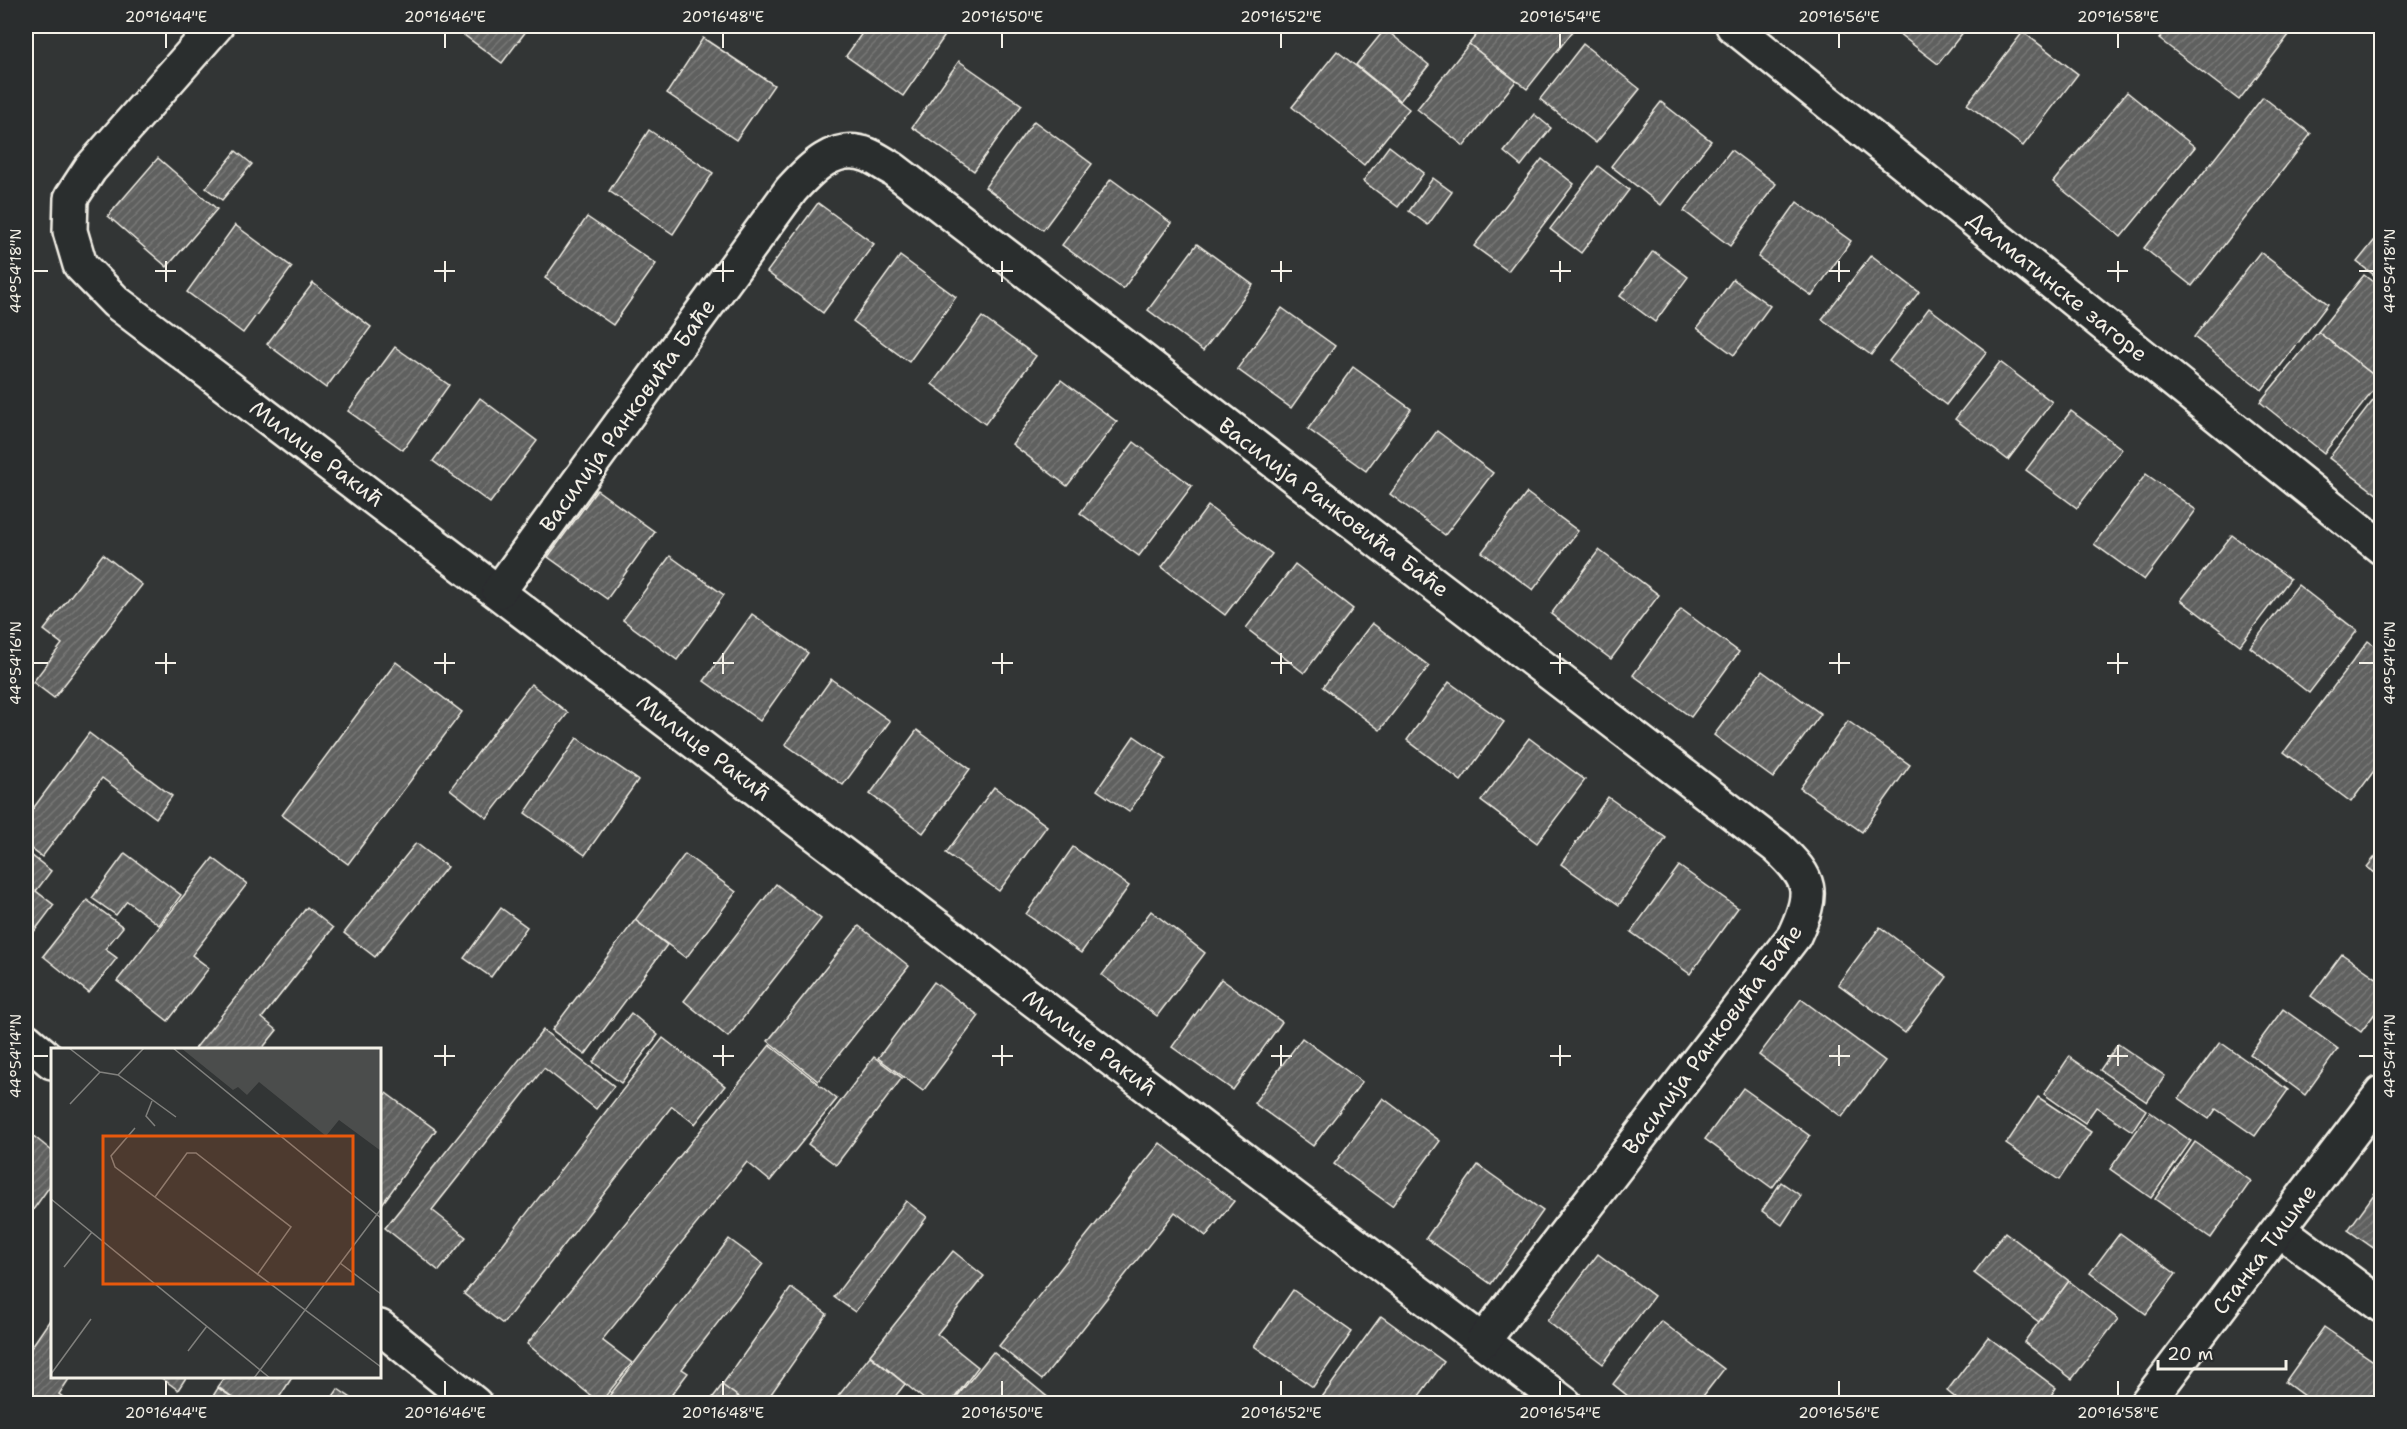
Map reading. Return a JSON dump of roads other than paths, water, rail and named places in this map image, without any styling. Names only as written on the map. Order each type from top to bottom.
[{"type":"street","name":"Милице Ракић","points":[[216,26],[90,169],[71,198],[70,231],[80,265],[116,302],[1565,1404]]},
{"type":"street","name":"Далматинске загоре","points":[[1733,26],[2382,548]]},
{"type":"street","name":"Василија Ранковића Баће","points":[[498,591],[791,190],[810,169],[828,157],[847,151],[867,154],[902,177],[1777,847],[1797,867],[1807,884],[1807,903],[1794,936],[1483,1341]]},
{"type":"street","points":[[26,1040],[51,1061]]},
{"type":"street","name":"Станка Тишме","points":[[2146,1404],[2382,1093]]},
{"type":"street","points":[[2280,1230],[2382,1306]]},
{"type":"street","points":[[381,1328],[475,1404]]}]
